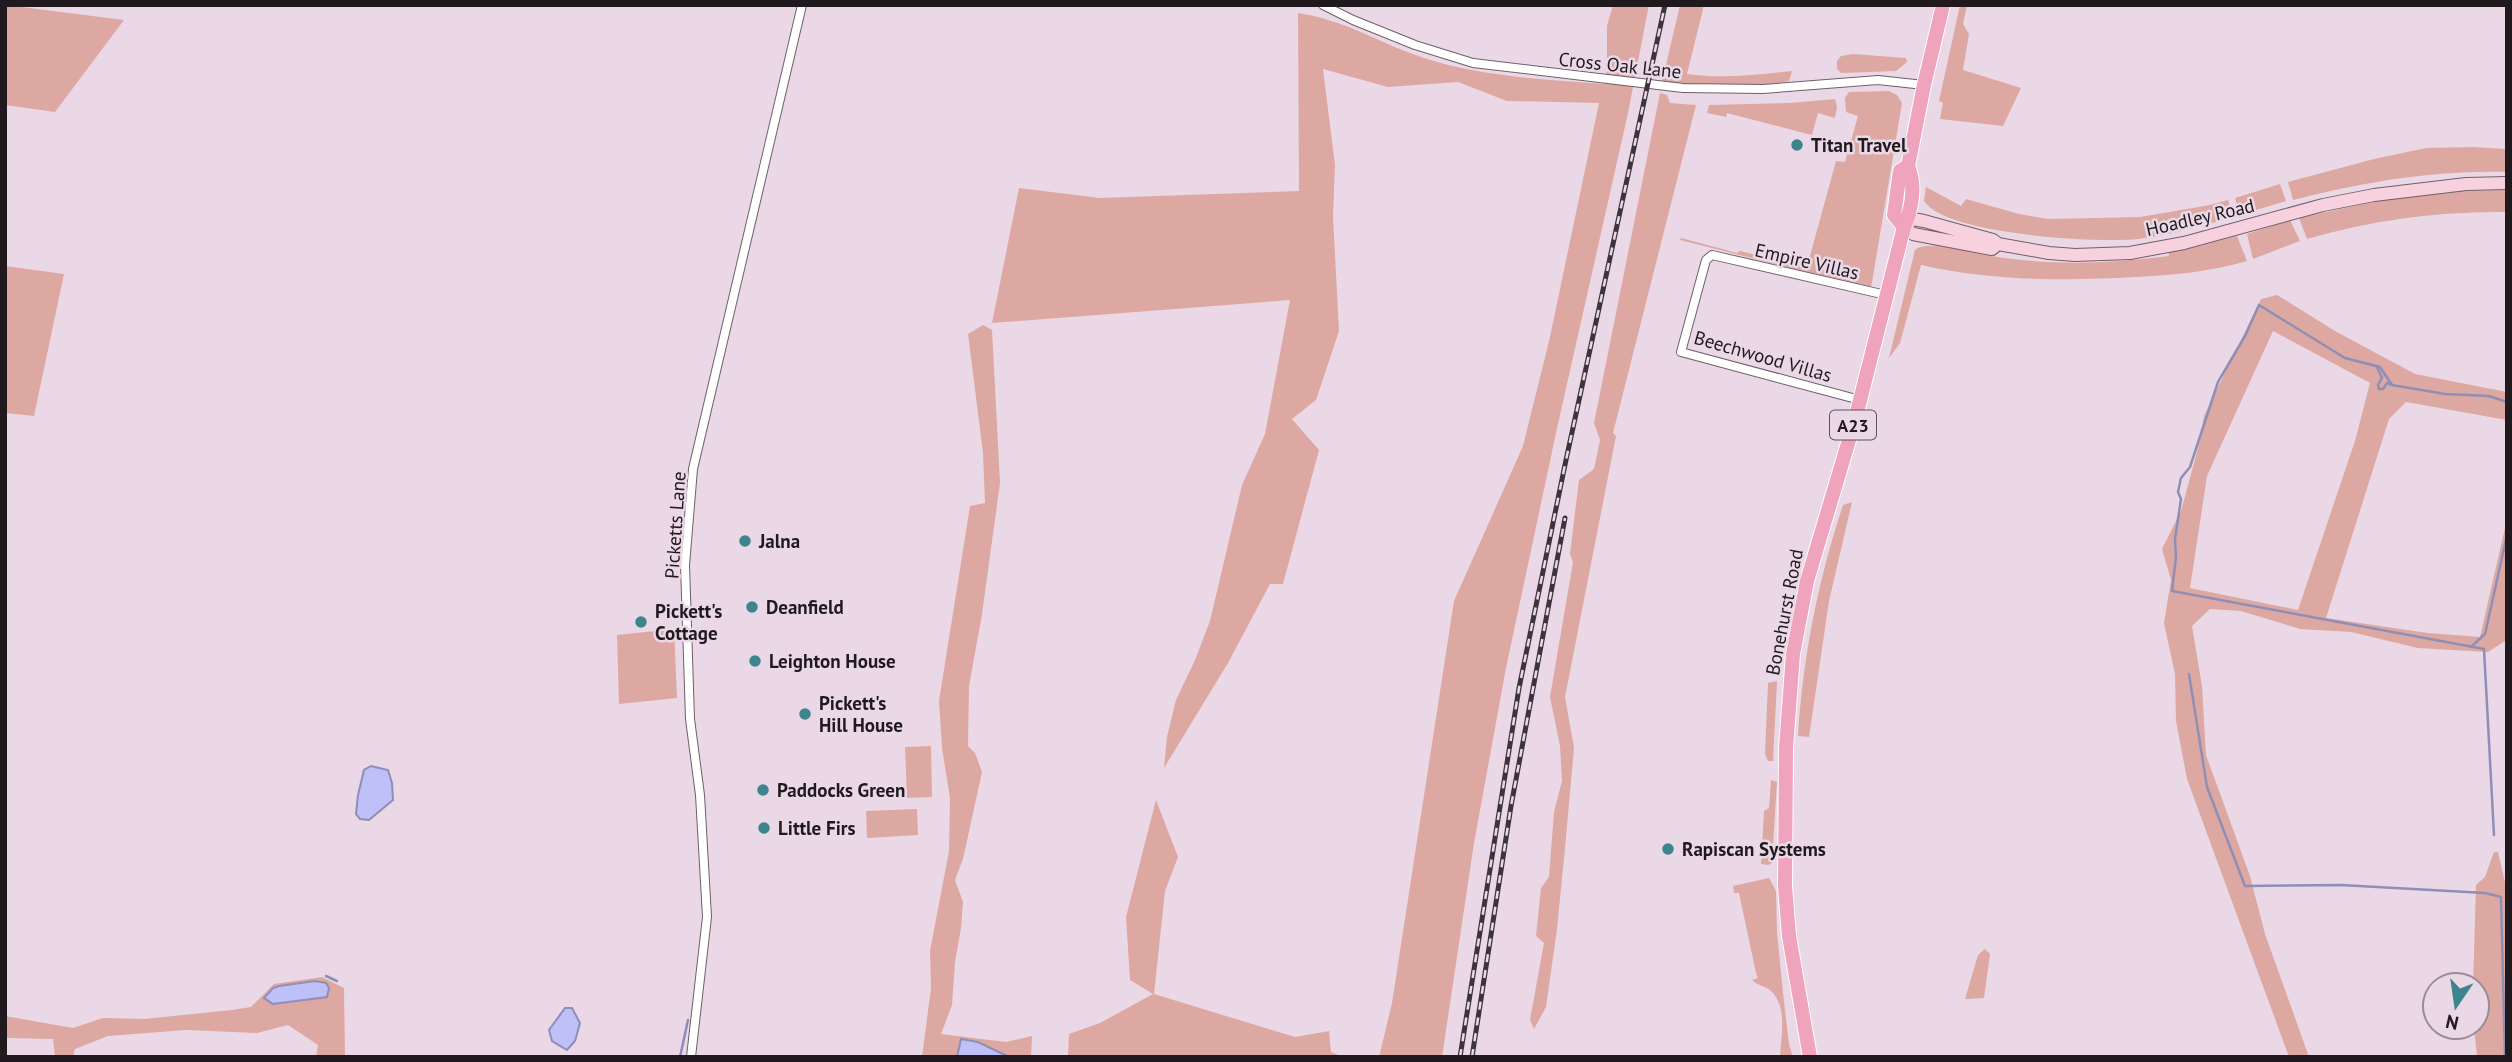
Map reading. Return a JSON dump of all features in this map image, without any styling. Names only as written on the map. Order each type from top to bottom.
[{"type":"main road","name":"Bonehurst Road","points":[[1810,1057],[1789,936],[1785,886],[1785,761],[1791,670],[1807,581],[1860,400],[1904,227],[1911,211],[1913,178],[1908,166],[1943,5]]},
{"type":"street","name":"Picketts Lane","points":[[691,1057],[708,918],[701,795],[690,719],[685,578],[693,470],[802,5]]},
{"type":"street","name":"Cross Oak Lane","points":[[1323,5],[1425,49],[1485,65],[1709,89],[1763,89],[1878,80],[1924,85]]},
{"type":"street","name":"Hoadley Road","points":[[1904,227],[1913,234],[1992,249],[1998,244],[2075,255],[2130,253],[2184,243],[2323,205],[2374,195],[2466,184],[2507,183]]},
{"type":"street","name":"Beechwood Villas","points":[[1720,257],[1712,255],[1706,260],[1681,352],[1860,400]]},
{"type":"street","name":"Empire Villas","points":[[1720,257],[1886,295]]},
{"type":"shaded area","points":[[5,5],[124,20],[55,112],[5,105]]},
{"type":"shaded area","points":[[1613,5],[1649,5],[1628,113],[1506,668],[1474,843],[1442,1057],[1379,1057],[1392,1003],[1454,601],[1523,446],[1550,337],[1599,103],[1507,101],[1458,82],[1388,87],[1323,69],[1335,165],[1333,216],[1339,331],[1316,400],[1292,419],[1319,450],[1283,584],[1270,584],[1228,663],[1164,768],[1167,737],[1176,700],[1210,621],[1242,485],[1265,434],[1290,300],[992,323],[1019,188],[1100,198],[1299,191],[1298,13],[1331,21],[1446,64],[1513,76],[1604,84],[1607,71],[1607,26]]},
{"type":"shaded area","points":[[1680,5],[1704,5],[1687,74],[1727,76],[1792,71],[1789,81],[1772,84],[1705,85],[1662,82]]},
{"type":"shaded area","points":[[1960,5],[1967,5],[1963,24],[1969,34],[1963,70],[2021,88],[2003,126],[1940,119],[1943,103],[1939,101]]},
{"type":"shaded area","points":[[1853,54],[1906,58],[1907,62],[1896,71],[1841,73],[1837,69],[1837,61],[1841,56]]},
{"type":"shaded area","points":[[1889,91],[1897,95],[1902,103],[1871,288],[1680,240],[1681,238],[1807,267],[1836,161],[1845,162],[1858,116],[1846,112],[1845,98],[1849,92]]},
{"type":"shaded area","points":[[1660,93],[1667,95],[1670,103],[1696,105],[1613,433],[1616,436],[1565,697],[1574,748],[1565,848],[1546,1007],[1534,1029],[1530,1020],[1544,943],[1536,936],[1541,888],[1549,877],[1554,812],[1562,781],[1560,746],[1550,697],[1573,562],[1570,554],[1579,480],[1594,469],[1600,440],[1594,423]]},
{"type":"shaded area","points":[[1835,99],[1835,118],[1818,113],[1812,135],[1727,113],[1726,117],[1707,113],[1709,105]]},
{"type":"shaded area","points":[[2426,148],[2507,149],[2507,172],[2453,173],[2399,179],[2293,200],[2288,182]]},
{"type":"shaded area","points":[[2280,184],[2286,201],[2240,215],[2235,198]]},
{"type":"shaded area","points":[[1926,187],[1961,206],[1966,199],[2048,219],[2140,217],[2228,200],[2233,217],[2174,233],[2138,239],[2059,238],[1961,222],[1938,213],[1924,201]]},
{"type":"shaded area","points":[[2507,190],[2507,212],[2406,218],[2307,239],[2299,218],[2401,196]]},
{"type":"shaded area","points":[[2290,220],[2300,241],[2253,259],[2247,234]]},
{"type":"shaded area","points":[[2237,236],[2247,261],[2177,274],[2055,279],[2001,277],[1921,265],[1900,343],[1889,358],[1915,250],[1921,247],[1949,247],[2032,261],[2100,262],[2169,256],[2168,248],[2180,251]]},
{"type":"shaded area","points":[[5,266],[64,274],[34,416],[5,413]]},
{"type":"shaded area","points":[[2277,295],[2335,331],[2415,374],[2507,392],[2507,420],[2406,402],[2389,419],[2326,618],[2428,633],[2480,637],[2507,519],[2505,641],[2488,652],[2418,648],[2351,632],[2300,629],[2241,611],[2210,609],[2192,626],[2202,686],[2206,755],[2250,876],[2265,934],[2309,1057],[2289,1057],[2187,779],[2176,721],[2175,674],[2164,623],[2171,580],[2162,549],[2181,511],[2204,416],[2261,299]],"holes":[[[2273,331],[2370,383],[2355,441],[2298,610],[2190,588],[2207,476]]]},
{"type":"shaded area","points":[[983,325],[992,330],[1000,483],[969,686],[968,746],[975,753],[982,772],[963,859],[955,880],[963,902],[961,928],[952,1005],[941,1034],[1006,1042],[1032,1036],[1031,1057],[1009,1057],[978,1042],[961,1039],[957,1057],[922,1057],[931,988],[930,951],[949,851],[950,798],[942,748],[939,701],[970,506],[985,503],[983,453],[968,334]]},
{"type":"shaded area","points":[[1852,502],[1829,601],[1809,737],[1798,736],[1808,648],[1819,590],[1843,505]]},
{"type":"shaded area","points":[[674,629],[677,698],[619,704],[617,635]]},
{"type":"shaded area","points":[[1777,681],[1773,761],[1768,761],[1765,754],[1768,683]]},
{"type":"shaded area","points":[[931,746],[932,797],[907,798],[905,747]]},
{"type":"shaded area","points":[[1771,780],[1777,782],[1772,863],[1768,865],[1761,864],[1764,811],[1769,808]]},
{"type":"shaded area","points":[[1156,800],[1178,857],[1165,891],[1154,994],[1295,1037],[1329,1031],[1331,1052],[1343,1057],[1068,1057],[1069,1034],[1100,1023],[1153,994],[1130,980],[1126,917]]},
{"type":"shaded area","points":[[917,809],[918,835],[867,838],[866,811]]},
{"type":"shaded area","points":[[2494,852],[2498,852],[2507,891],[2507,1057],[2477,1057],[2475,1041],[2491,1041],[2491,971],[2473,971],[2476,885],[2485,877]]},
{"type":"shaded area","points":[[1769,878],[1776,891],[1783,993],[1793,1057],[1780,1057],[1780,1005],[1769,989],[1752,980],[1758,978],[1739,893],[1734,893],[1733,886]]},
{"type":"shaded area","points":[[1985,949],[1990,954],[1984,998],[1965,999],[1978,955]]},
{"type":"shaded area","points":[[322,977],[344,988],[345,1057],[316,1057],[318,1045],[288,1025],[257,1033],[186,1030],[108,1036],[75,1049],[73,1057],[55,1057],[53,1039],[5,1038],[5,1016],[73,1028],[103,1018],[144,1019],[232,1010],[251,1007],[274,984]]},
{"type":"water","points":[[371,766],[388,770],[393,800],[369,820],[360,819],[356,814],[358,795],[364,770]]},
{"type":"water","points":[[315,981],[326,983],[329,988],[327,997],[273,1004],[264,998],[273,988],[279,986]]},
{"type":"water","points":[[565,1008],[572,1008],[580,1023],[575,1041],[567,1050],[552,1041],[549,1030]]},
{"type":"water","points":[[961,1039],[978,1042],[1009,1057],[957,1057]]},
{"type":"waterway","points":[[2377,367],[2382,378],[2379,389],[2383,389],[2387,383],[2392,385],[2380,367],[2345,358],[2259,305],[2245,336],[2218,382],[2190,467],[2181,478],[2172,591],[2484,649],[2494,835]]},
{"type":"waterway","points":[[2392,385],[2445,394],[2489,396],[2507,402]]},
{"type":"waterway","points":[[2472,646],[2485,634],[2507,535]]},
{"type":"waterway","points":[[2189,674],[2207,787],[2245,886],[2341,885],[2485,893],[2501,897],[2505,1057]]},
{"type":"waterway","points":[[326,976],[337,981]]},
{"type":"waterway","points":[[680,1057],[688,1020]]},
{"type":"railway","points":[[1460,1057],[1519,688],[1665,5]]},
{"type":"railway","points":[[1472,1057],[1511,806],[1565,518]]},
{"type":"place","name":"Titan Travel","points":[[1797,145]]},
{"type":"place","name":"Jalna","points":[[745,541]]},
{"type":"place","name":"Deanfield","points":[[752,607]]},
{"type":"place","name":"Pickett's Cottage","points":[[641,622]]},
{"type":"place","name":"Leighton House","points":[[755,661]]},
{"type":"place","name":"Pickett's Hill House","points":[[805,714]]},
{"type":"place","name":"Paddocks Green","points":[[763,790]]},
{"type":"place","name":"Little Firs","points":[[764,828]]},
{"type":"place","name":"Rapiscan Systems","points":[[1668,849]]}]
